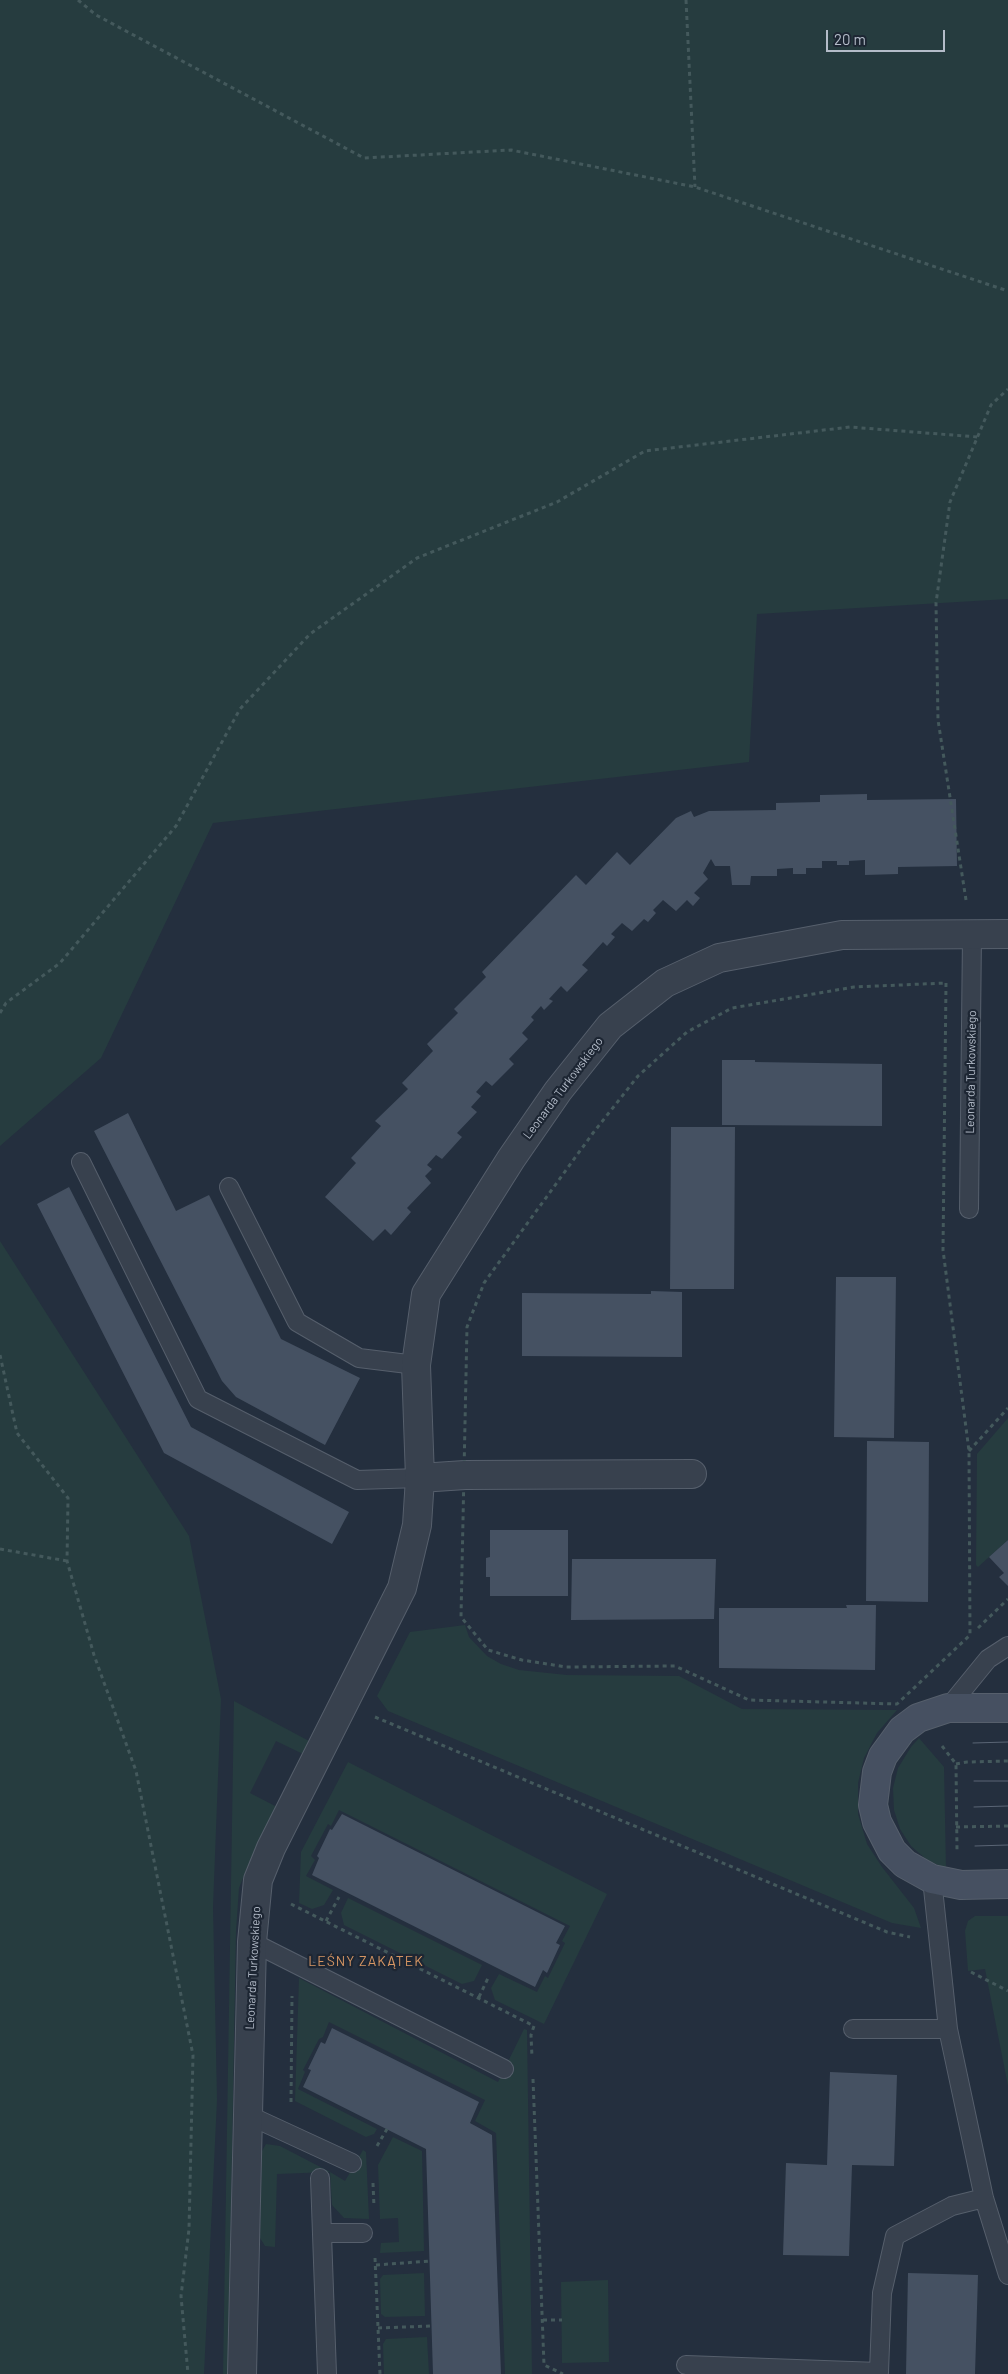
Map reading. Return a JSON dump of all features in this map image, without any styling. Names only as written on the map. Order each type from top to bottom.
[{"type":"street","name":"Leonarda Turkowskiego","points":[[242,2374],[252,1942],[258,1880],[271,1848],[402,1588],[417,1525],[420,1478],[416,1366],[426,1294],[511,1159],[558,1091],[610,1026],[665,983],[719,958],[842,935],[1008,934]]},
{"type":"street","points":[[420,1478],[465,1475],[692,1474]]},
{"type":"street","points":[[1008,1708],[948,1708],[918,1718],[902,1730],[883,1756],[876,1780],[874,1805],[877,1822],[892,1851],[905,1864],[932,1879],[961,1885],[1008,1884]]},
{"type":"lane","name":"Leonarda Turkowskiego","points":[[969,1208],[972,935]]},
{"type":"lane","points":[[81,1162],[198,1399],[357,1480],[420,1478]]},
{"type":"lane","points":[[229,1187],[297,1322],[359,1358],[416,1366]]},
{"type":"lane","points":[[948,1708],[988,1659],[1008,1646]]},
{"type":"lane","points":[[932,1879],[948,2030],[984,2198],[1008,2275]]},
{"type":"lane","points":[[252,1942],[504,2069]]},
{"type":"lane","points":[[853,2030],[948,2030]]},
{"type":"lane","points":[[248,2115],[352,2163]]},
{"type":"lane","points":[[320,2178],[327,2374]]},
{"type":"lane","points":[[686,2365],[879,2372],[882,2292],[895,2236],[952,2206],[984,2198]]},
{"type":"lane","points":[[322,2233],[363,2233]]},
{"type":"path","points":[[78,0],[96,14],[364,158],[511,150],[695,187],[1008,291]]},
{"type":"path","points":[[686,0],[695,187]]},
{"type":"path","points":[[972,935],[938,720],[936,603],[950,502],[991,406],[1008,389]]},
{"type":"path","points":[[0,1013],[6,1003],[60,963],[176,826],[240,709],[310,634],[416,558],[557,502],[645,452],[850,427],[978,437]]},
{"type":"path","points":[[970,1635],[969,1451],[942,1250],[946,983],[854,987],[732,1008],[687,1032],[638,1076],[592,1133],[484,1283],[467,1327],[461,1617],[488,1650],[522,1660],[566,1667],[675,1666],[749,1700],[897,1704],[1008,1600]]},
{"type":"path","points":[[0,1355],[17,1433],[68,1498],[67,1561],[94,1654],[136,1771],[193,2055],[189,2229],[181,2296],[188,2374]]},
{"type":"path","points":[[969,1451],[1008,1408]]},
{"type":"path","points":[[0,1549],[67,1561]]},
{"type":"path","points":[[345,1704],[887,1932],[903,1937],[938,1937]]},
{"type":"path","points":[[940,1744],[956,1764],[957,1853]]},
{"type":"path","points":[[956,1764],[1008,1761]]},
{"type":"path","points":[[956,1826],[1008,1826]]},
{"type":"path","points":[[326,1921],[339,1897]]},
{"type":"path","points":[[969,1971],[1008,1992]]},
{"type":"path","points":[[479,1997],[489,1976]]},
{"type":"path","points":[[377,2146],[387,2129]]},
{"type":"path","points":[[376,2265],[430,2261]]},
{"type":"path","points":[[543,2320],[562,2320]]},
{"type":"path","points":[[378,2328],[432,2326]]},
{"type":"green space","points":[[0,0],[1008,0],[1008,599],[757,614],[749,762],[213,823],[101,1058],[0,1146]]},
{"type":"green space","points":[[0,1241],[189,1536],[221,1699],[213,1907],[217,2100],[204,2374],[0,2374]]},
{"type":"green space","points":[[1008,1418],[1008,1540],[978,1567],[976,1565],[977,1454]]},
{"type":"green space","points":[[465,1625],[469,1637],[487,1656],[501,1664],[519,1670],[567,1675],[679,1676],[742,1709],[897,1710],[877,1733],[864,1758],[858,1783],[858,1814],[867,1844],[882,1867],[914,1908],[921,1928],[892,1923],[388,1711],[377,1696],[410,1632]]},
{"type":"green space","points":[[234,1701],[309,1741],[303,1754],[276,1741],[250,1793],[277,1807],[250,1861],[239,1888],[236,1931],[228,2374],[223,2374]]},
{"type":"green space","points":[[919,1738],[944,1767],[946,1869],[926,1859],[911,1846],[900,1829],[894,1810],[893,1788],[898,1768]]},
{"type":"green space","points":[[348,1762],[607,1894],[544,2024],[495,2000],[491,1988],[499,1974],[537,1992],[545,1976],[548,1978],[565,1943],[562,1941],[570,1926],[339,1810],[331,1826],[328,1824],[311,1856],[315,1860],[306,1876],[333,1890],[324,1905],[312,1909],[299,1903],[301,1852]]},
{"type":"green space","points":[[348,1898],[482,1965],[474,1981],[462,1984],[344,1925],[341,1913]]},
{"type":"green space","points":[[975,1916],[1008,1916],[1008,2086],[985,1969],[968,1971],[965,1931],[968,1921]]},
{"type":"green space","points":[[299,1978],[498,2082],[524,2029],[527,2030],[532,2374],[505,2374],[496,2133],[475,2121],[485,2100],[329,2022],[323,2037],[319,2039],[303,2070],[305,2072],[298,2089],[377,2129],[374,2134],[366,2137],[295,2101]]},
{"type":"green space","points":[[393,2137],[422,2151],[424,2251],[380,2253],[381,2243],[399,2242],[398,2218],[380,2219],[378,2165]]},
{"type":"green space","points":[[266,2144],[280,2146],[330,2172],[277,2174],[275,2247],[265,2246],[260,2238],[262,2151]]},
{"type":"green space","points":[[363,2150],[366,2152],[369,2219],[344,2218],[332,2205],[330,2172],[345,2181]]},
{"type":"green space","points":[[424,2273],[425,2316],[385,2317],[381,2314],[380,2279],[383,2275]]},
{"type":"green space","points":[[608,2280],[609,2362],[562,2363],[561,2282]]},
{"type":"green space","points":[[427,2337],[429,2374],[384,2374],[383,2344],[386,2339]]},
{"type":"building","points":[[867,794],[867,800],[956,799],[957,866],[898,867],[898,874],[865,875],[865,860],[849,861],[849,865],[837,865],[837,861],[822,861],[822,868],[806,868],[806,874],[793,874],[793,868],[777,869],[777,876],[751,876],[750,885],[732,885],[730,866],[715,866],[711,859],[703,873],[708,879],[694,893],[700,898],[693,906],[687,900],[676,911],[663,900],[653,910],[656,913],[648,922],[644,919],[632,931],[622,923],[611,934],[615,937],[607,946],[603,942],[582,965],[588,970],[567,992],[561,986],[549,999],[553,1001],[544,1010],[541,1006],[531,1017],[534,1020],[522,1033],[528,1039],[509,1059],[514,1064],[492,1086],[486,1081],[476,1092],[481,1096],[471,1107],[477,1112],[457,1133],[462,1137],[442,1159],[436,1155],[427,1165],[432,1169],[425,1176],[431,1183],[407,1208],[411,1212],[391,1235],[385,1229],[373,1241],[325,1197],[356,1163],[351,1158],[381,1126],[375,1121],[408,1089],[402,1083],[433,1051],[427,1044],[458,1013],[454,1009],[486,977],[482,972],[576,875],[586,885],[617,852],[630,865],[676,818],[691,811],[694,817],[709,811],[776,810],[776,803],[820,802],[820,795]]},
{"type":"building","points":[[722,1060],[882,1064],[882,1126],[722,1125]]},
{"type":"building","points":[[128,1113],[176,1211],[209,1195],[281,1339],[360,1378],[325,1445],[236,1397],[222,1381],[94,1131]]},
{"type":"building","points":[[671,1127],[735,1127],[734,1289],[670,1289]]},
{"type":"building","points":[[69,1187],[191,1427],[349,1512],[332,1544],[164,1453],[37,1204]]},
{"type":"building","points":[[836,1277],[896,1277],[894,1438],[834,1437]]},
{"type":"building","points":[[651,1291],[682,1292],[682,1357],[522,1356],[522,1293],[651,1294]]},
{"type":"building","points":[[867,1441],[929,1442],[928,1602],[866,1601]]},
{"type":"building","points":[[490,1530],[568,1530],[568,1596],[490,1596],[490,1577],[486,1577],[486,1558],[490,1557]]},
{"type":"building","points":[[1008,1540],[1008,1586],[999,1577],[1004,1573],[989,1557]]},
{"type":"building","points":[[572,1559],[716,1559],[714,1619],[571,1620]]},
{"type":"building","points":[[846,1605],[876,1605],[875,1670],[719,1668],[719,1608],[847,1608]]},
{"type":"building","points":[[342,1814],[565,1926],[556,1943],[560,1945],[547,1973],[543,1970],[535,1987],[312,1875],[319,1858],[317,1856],[330,1829],[332,1830]]},
{"type":"building","points":[[332,2028],[479,2102],[470,2123],[492,2135],[501,2374],[433,2374],[426,2149],[303,2087],[311,2070],[308,2069],[321,2042],[325,2044]]},
{"type":"building","points":[[830,2072],[897,2075],[894,2166],[852,2165],[849,2256],[783,2255],[786,2163],[827,2165]]},
{"type":"building","points":[[908,2273],[978,2275],[975,2374],[906,2374]]},
{"type":"tram line","points":[[973,1743],[1008,1742]]},
{"type":"tram line","points":[[974,1781],[1008,1781]]},
{"type":"tram line","points":[[974,1807],[1008,1806]]},
{"type":"tram line","points":[[975,1846],[1008,1845]]},
{"type":"district","name":"LEŚNY ZAKĄTEK","points":[[366,1961]]}]
